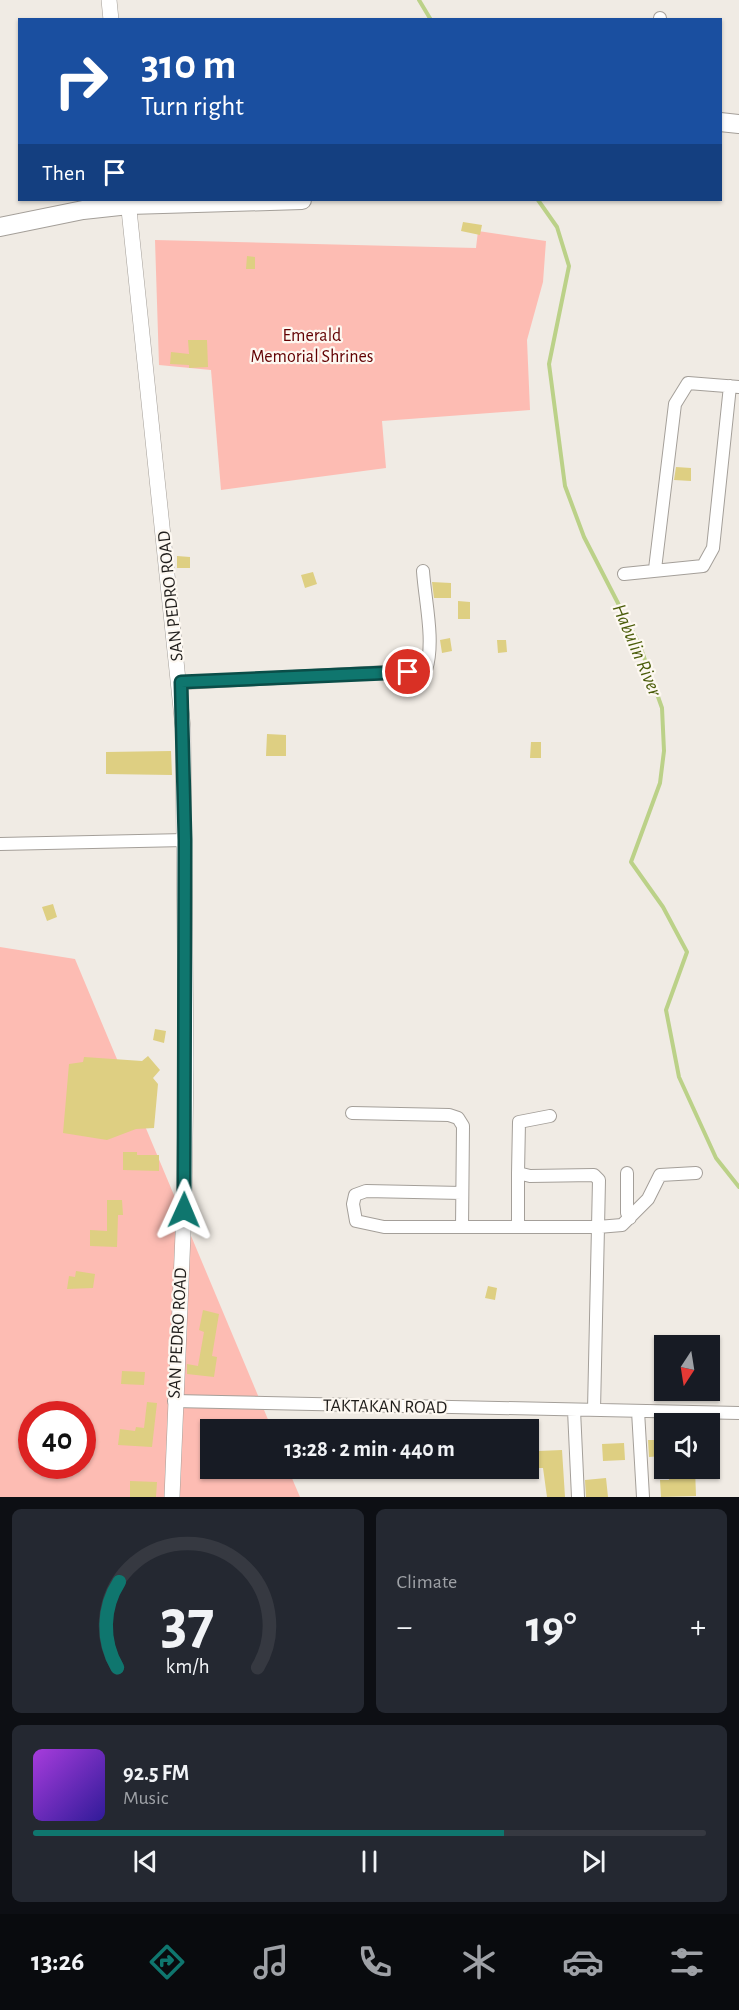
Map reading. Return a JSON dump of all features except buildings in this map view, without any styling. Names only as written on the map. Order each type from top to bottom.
[{"type":"main road","points":[[722,122],[739,124]]},
{"type":"main road","points":[[0,227],[129,202],[216,201]]},
{"type":"street","points":[[109,0],[111,18]]},
{"type":"street","name":"SAN PEDRO ROAD","points":[[129,202],[181,682],[185,840],[184,1210],[174,1401],[172,1497]]},
{"type":"street","points":[[624,574],[655,569],[703,566],[713,548],[734,387],[688,383],[675,404],[655,569]]},
{"type":"street","points":[[181,682],[426,670],[429,661],[423,571]]},
{"type":"street","points":[[0,844],[185,840]]},
{"type":"street","points":[[352,1113],[449,1115],[458,1118],[463,1126],[462,1227]]},
{"type":"street","points":[[518,1226],[519,1122],[550,1116]]},
{"type":"street","points":[[518,1173],[530,1176],[594,1175],[599,1180],[594,1410]]},
{"type":"street","points":[[627,1173],[627,1213],[630,1218]]},
{"type":"street","points":[[462,1193],[366,1191],[355,1195],[353,1204],[356,1221],[375,1225],[462,1227],[622,1225],[648,1199],[660,1175],[696,1173]]},
{"type":"street","name":"TAKTAKAN ROAD","points":[[174,1401],[739,1413]]},
{"type":"street","points":[[574,1410],[578,1497]]},
{"type":"street","points":[[638,1411],[643,1497]]},
{"type":"green space","name":"Emerald Memorial Shrines","points":[[478,231],[546,241],[543,282],[527,340],[530,410],[382,421],[386,468],[221,490],[211,370],[159,365],[155,240],[476,248]]},
{"type":"green space","points":[[0,947],[75,959],[268,1419],[200,1419],[200,1479],[292,1479],[300,1497],[0,1497]]},
{"type":"waterway","name":"Habulin River","points":[[419,0],[430,18]]},
{"type":"waterway","name":"Habulin River","points":[[539,201],[557,227],[569,266],[549,364],[565,486],[584,537],[640,646],[662,708],[664,751],[660,783],[631,862],[663,907],[687,952],[666,1010],[679,1077],[716,1158],[739,1187]]},
{"type":"route","points":[[184,1210],[185,840],[181,682],[408,672]]}]
